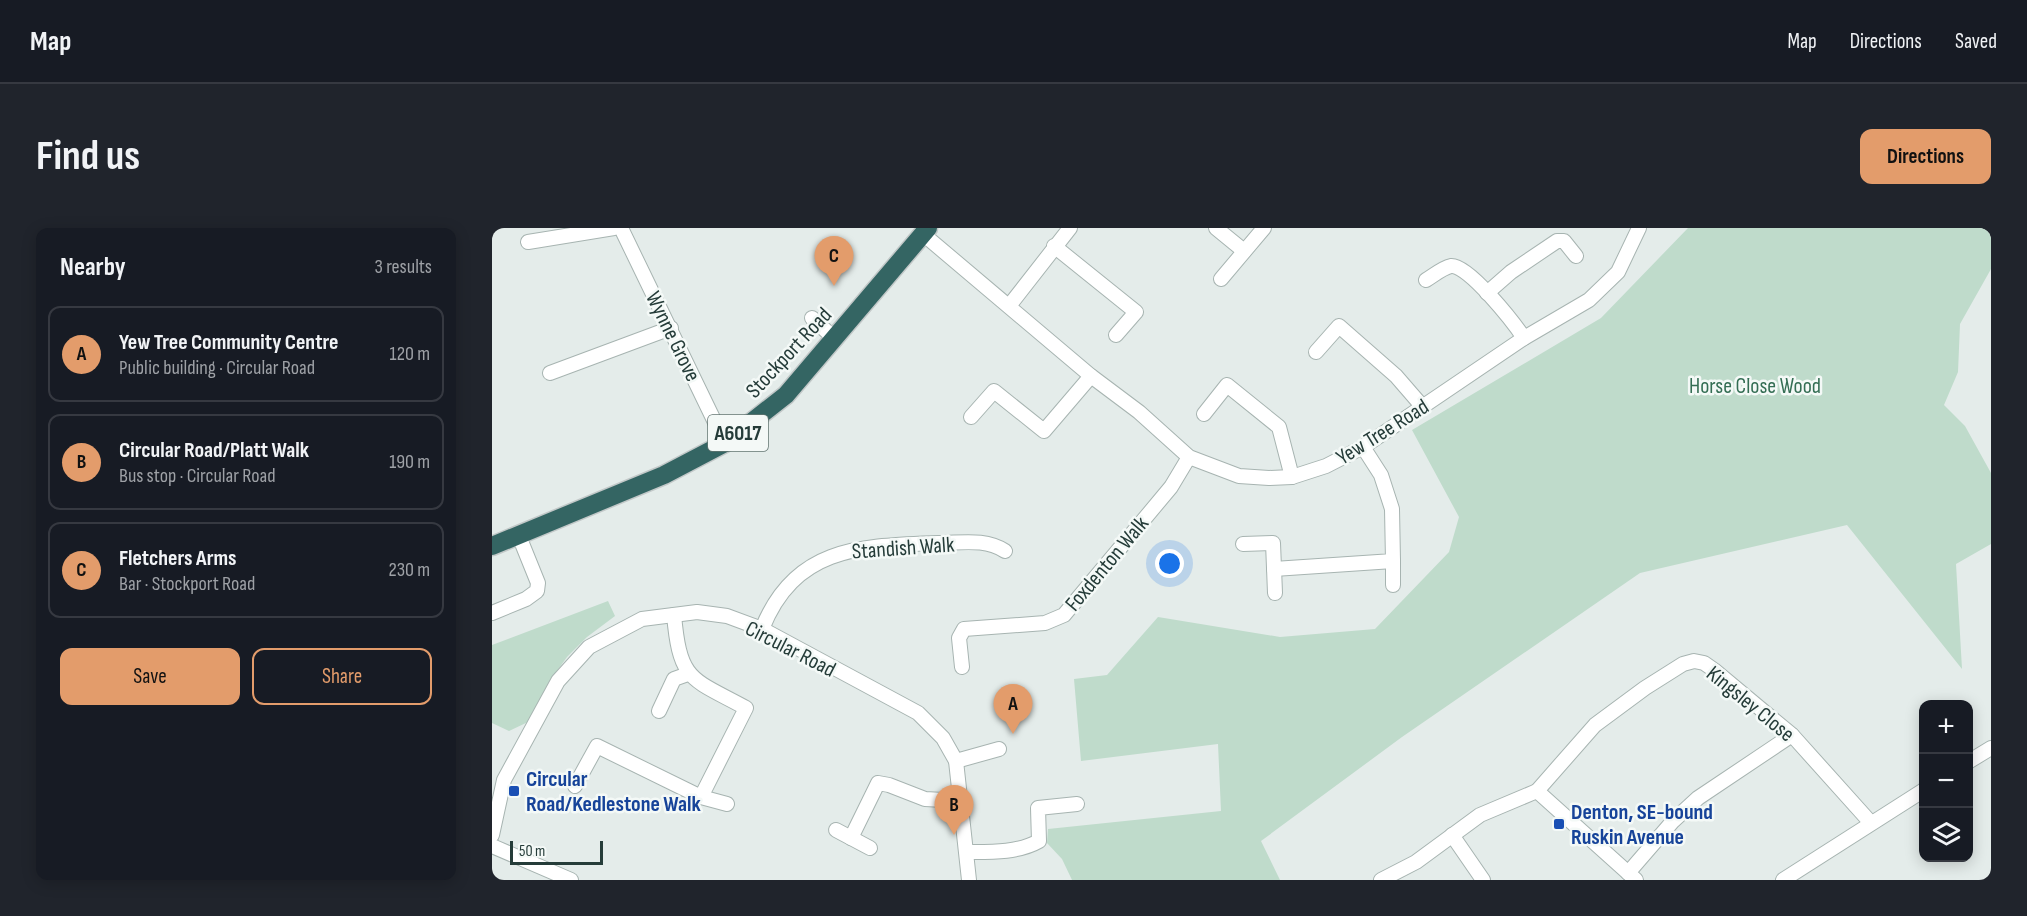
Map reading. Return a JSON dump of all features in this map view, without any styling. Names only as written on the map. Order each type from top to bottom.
[{"type":"highway","name":"Stockport Road","points":[[492,546],[664,475],[725,444],[786,395],[925,231]]},
{"type":"street","points":[[528,242],[614,228]]},
{"type":"street","name":"Wynne Grove","points":[[621,228],[725,444]]},
{"type":"street","points":[[1009,306],[1070,228]]},
{"type":"street","points":[[1216,228],[1244,251]]},
{"type":"street","points":[[1221,279],[1264,228]]},
{"type":"street","name":"Yew Tree Road","points":[[925,231],[1091,376],[1139,412],[1190,457],[1239,476],[1292,477],[1326,466],[1364,447],[1524,338],[1588,300],[1618,272],[1639,228]]},
{"type":"street","points":[[1487,293],[1511,272],[1557,241],[1564,241],[1576,256]]},
{"type":"street","points":[[1054,246],[1136,312],[1116,335]]},
{"type":"street","points":[[1425,280],[1450,266],[1460,268],[1487,293],[1524,338]]},
{"type":"street","points":[[812,318],[835,339]]},
{"type":"street","points":[[1316,352],[1339,326],[1396,376],[1422,406]]},
{"type":"street","points":[[550,373],[670,328]]},
{"type":"street","points":[[971,417],[994,391],[1044,431],[1091,376]]},
{"type":"street","points":[[1204,414],[1227,385],[1279,427],[1292,477]]},
{"type":"street","points":[[1364,447],[1381,475],[1392,509],[1394,585]]},
{"type":"street","name":"Foxdenton Walk","points":[[962,667],[959,638],[964,629],[1045,622],[1064,615],[1171,487],[1190,457]]},
{"type":"street","points":[[492,613],[526,599],[537,591],[538,583],[519,536]]},
{"type":"street","name":"Standish Walk","points":[[762,629],[778,599],[793,579],[826,557],[843,551],[899,544],[992,542],[1005,551]]},
{"type":"street","points":[[1243,544],[1273,543],[1275,593]]},
{"type":"street","points":[[1274,569],[1393,561]]},
{"type":"street","name":"Circular Road","points":[[492,835],[498,777],[558,681],[589,647],[642,619],[697,612],[727,616],[762,629],[918,713],[943,738],[956,761],[969,880]]},
{"type":"street","points":[[674,615],[678,652],[688,674],[697,682],[746,708],[701,797]]},
{"type":"street","name":"Kingsley Close","points":[[1537,791],[1595,725],[1669,672],[1694,661],[1709,666],[1792,735],[1871,823]]},
{"type":"street","points":[[659,711],[674,680],[688,674]]},
{"type":"street","points":[[1381,880],[1416,862],[1480,815],[1537,791],[1632,876],[1673,821],[1698,798],[1792,735]]},
{"type":"street","points":[[575,786],[597,746],[701,797],[727,804]]},
{"type":"street","points":[[1973,759],[1991,748]]},
{"type":"street","points":[[956,761],[999,749]]},
{"type":"street","points":[[851,838],[878,783],[925,799],[962,801]]},
{"type":"street","points":[[1789,878],[1919,793]]},
{"type":"street","points":[[967,852],[1031,846],[1039,841],[1038,808],[1077,804]]},
{"type":"street","points":[[836,830],[870,848]]},
{"type":"street","points":[[1452,835],[1483,880]]},
{"type":"street","points":[[492,846],[571,880]]},
{"type":"green space","name":"Horse Close Wood","points":[[1688,228],[1991,228],[1991,269],[1960,324],[1958,372],[1944,405],[1965,426],[1991,473],[1991,544],[1956,564],[1962,669],[1847,525],[1640,573],[1402,737],[1261,841],[1280,880],[1072,880],[1062,859],[1047,843],[1048,829],[1221,811],[1218,744],[1081,761],[1074,679],[1107,675],[1158,617],[1280,637],[1375,629],[1449,552],[1459,517],[1412,430],[1601,318]]},
{"type":"green space","points":[[608,601],[615,616],[587,637],[567,657],[549,682],[528,722],[509,731],[492,723],[492,645]]},
{"type":"place","name":"Fletchers Arms","points":[[834,286]]},
{"type":"place","name":"Yew Tree Community Centre","points":[[1013,734]]},
{"type":"place","name":"Circular Road/Kedlestone Walk","points":[[514,791]]},
{"type":"place","name":"Denton, SE-bound Ruskin Avenue","points":[[1559,824]]},
{"type":"place","name":"Circular Road/Platt Walk","points":[[954,835]]}]
